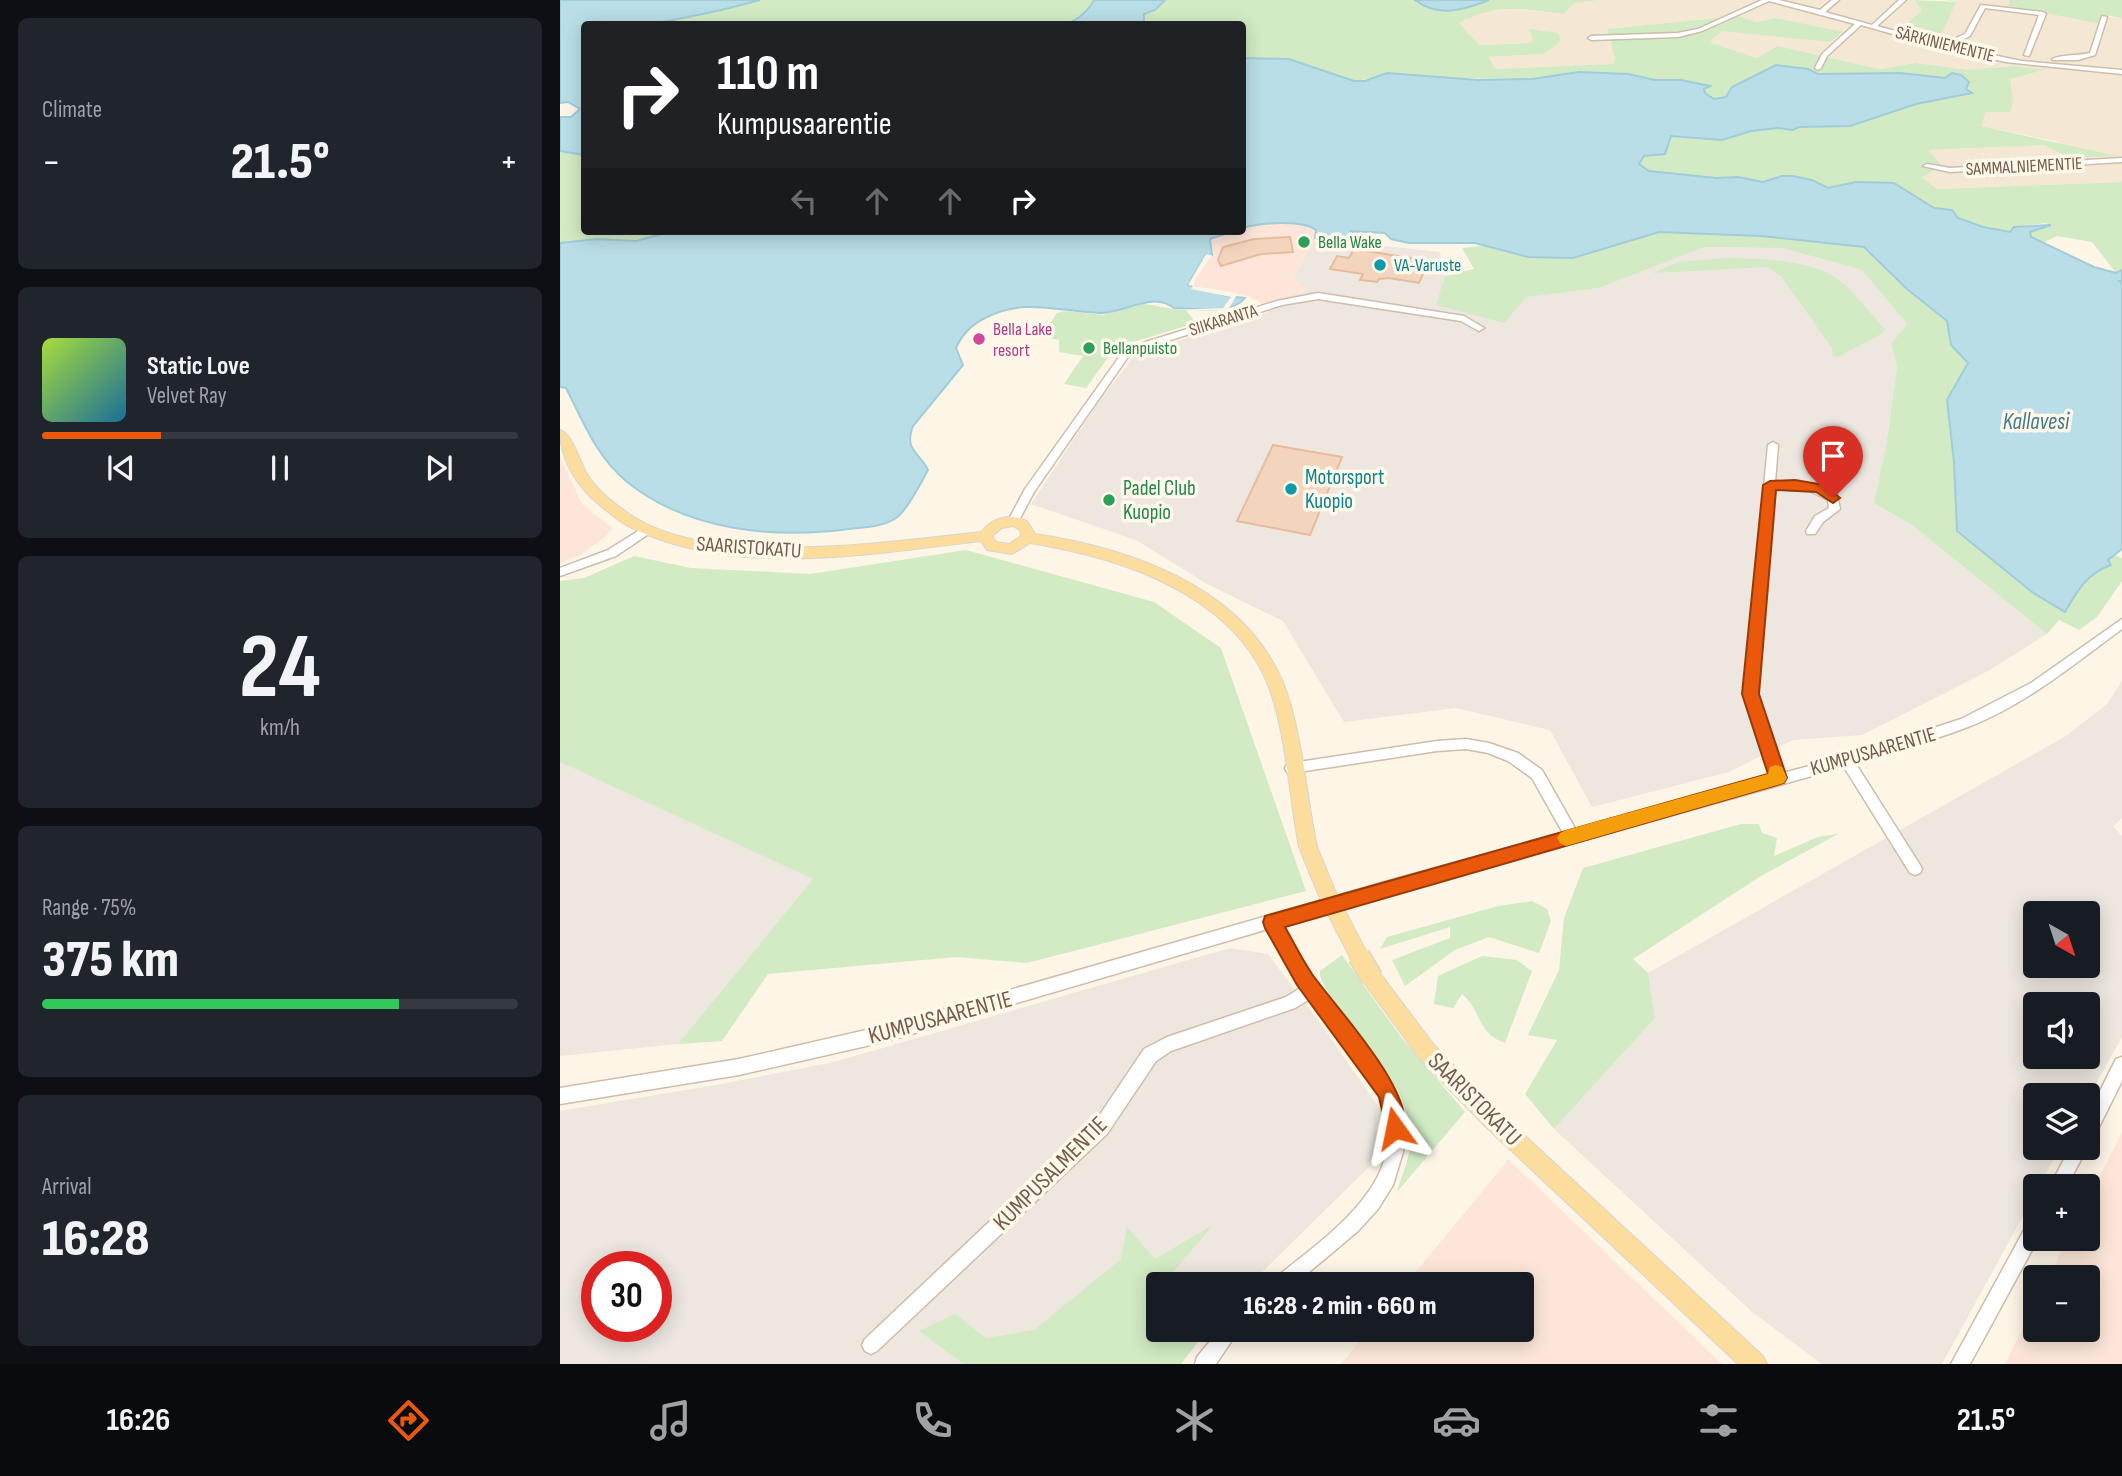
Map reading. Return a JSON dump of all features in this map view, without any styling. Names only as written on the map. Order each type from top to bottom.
[{"type":"main road","name":"SAARISTOKATU","points":[[560,435],[583,480],[595,495],[646,530],[675,540],[738,551],[836,552],[985,536]]},
{"type":"main road","points":[[1013,521],[1025,526],[1028,538],[1020,546],[1006,550],[992,547],[985,536],[996,526],[1013,521]]},
{"type":"main road","name":"SAARISTOKATU","points":[[1028,538],[1095,553],[1173,581],[1202,597],[1226,616],[1261,655],[1279,693],[1308,847],[1326,894],[1347,937],[1372,978],[1427,1052],[1489,1116],[1755,1364]]},
{"type":"street","name":"SÄRKINIEMENTIE","points":[[1591,38],[1678,35],[1700,30],[1769,0],[1822,11],[1944,46],[2024,63],[2122,72]]},
{"type":"street","points":[[1822,11],[1836,0]]},
{"type":"street","points":[[1874,26],[1903,0]]},
{"type":"street","points":[[1944,46],[1968,35],[1986,5],[2043,14],[2024,63]]},
{"type":"street","points":[[2027,55],[2062,60],[2092,54],[2104,17]]},
{"type":"street","points":[[1818,68],[1824,55],[1861,22]]},
{"type":"street","name":"SAMMALNIEMENTIE","points":[[1927,166],[1950,170],[2122,160]]},
{"type":"street","name":"SIIKARANTA","points":[[1013,521],[1029,491],[1125,355],[1142,346],[1280,303],[1318,296],[1464,319],[1479,328]]},
{"type":"street","points":[[1773,445],[1751,694],[1778,778]]},
{"type":"street","points":[[1770,485],[1795,484],[1819,488],[1833,498],[1835,509],[1819,519],[1811,531]]},
{"type":"street","points":[[560,572],[612,554],[646,530]]},
{"type":"street","name":"KUMPUSAARENTIE","points":[[560,1096],[739,1067],[888,1033],[1313,909],[1847,761],[1965,723],[1996,708],[2035,686],[2122,623]]},
{"type":"street","points":[[1292,768],[1437,746],[1466,744],[1489,748],[1513,757],[1536,774],[1572,836]]},
{"type":"street","points":[[1847,761],[1915,869]]},
{"type":"street","points":[[1272,922],[1281,943],[1312,989],[1386,1090],[1394,1108],[1397,1148],[1389,1180],[1365,1212],[1296,1272]]},
{"type":"street","name":"KUMPUSALMENTIE","points":[[872,1345],[1101,1128],[1150,1055],[1167,1045],[1290,1003],[1312,989]]},
{"type":"street","points":[[2100,1108],[2122,1065]]},
{"type":"street","points":[[1960,1364],[2023,1249]]},
{"type":"street","points":[[1203,1364],[1220,1342]]},
{"type":"shaded area","points":[[1600,0],[1914,0],[1923,10],[1903,27],[1955,2],[1945,0],[2009,0],[2008,5],[2122,18],[2122,182],[1936,189],[1922,176],[1927,150],[2044,145],[2069,158],[2113,156],[1981,126],[1986,112],[2013,101],[2009,79],[2041,71],[2013,66],[1969,70],[1916,63],[1880,69],[1779,46],[1757,58],[1708,42],[1722,30],[1830,42],[1842,33],[1775,18],[1757,22],[1737,16],[1607,29],[1615,59],[1613,64],[1496,69],[1487,57],[1544,54],[1530,30],[1533,40],[1531,43],[1479,45],[1458,24],[1479,12],[1517,9],[1564,14],[1574,3]]},
{"type":"shaded area","points":[[1284,223],[1310,225],[1316,230],[1315,238],[1293,279],[1309,290],[1262,304],[1249,296],[1191,289],[1188,285],[1210,239],[1226,235],[1246,235],[1246,227]]},
{"type":"shaded area","points":[[1315,238],[1440,252],[1445,276],[1437,305],[1599,288],[1703,247],[1782,248],[1862,270],[1907,324],[1891,344],[1897,367],[1886,446],[1874,503],[1913,526],[2047,634],[1988,671],[1862,735],[1793,740],[1729,772],[1592,807],[1550,730],[1456,708],[1344,722],[1283,621],[1207,584],[1136,540],[1031,504],[1099,401],[1136,354],[1268,312],[1262,304],[1308,290],[1293,279]]},
{"type":"shaded area","points":[[560,457],[582,504],[612,528],[605,537],[581,555],[560,563]]},
{"type":"shaded area","points":[[2122,681],[2122,818],[2113,826],[2122,836],[2122,1037],[2096,1083],[2023,1083],[2023,1160],[2053,1160],[2046,1174],[2023,1174],[2023,1216],[1942,1364],[1822,1364],[1751,1311],[1554,1129],[1655,1018],[1648,973],[2066,736],[2107,704]]},
{"type":"shaded area","points":[[560,762],[814,878],[678,1044],[560,1056]]},
{"type":"shaded area","points":[[1230,948],[1268,954],[1377,1105],[1375,1161],[1262,1272],[1146,1272],[1146,1342],[1164,1342],[1174,1364],[560,1364],[560,1111],[834,1062]]},
{"type":"shaded area","points":[[2122,1132],[2122,1364],[2005,1364],[2023,1328],[2023,1342],[2100,1342],[2100,1265],[2054,1265],[2062,1251],[2100,1251],[2100,1176]]},
{"type":"shaded area","points":[[1509,1160],[1722,1364],[1341,1364],[1359,1342],[1534,1342],[1534,1272],[1416,1272]]},
{"type":"green space","points":[[760,0],[1094,0],[1083,14],[1073,21],[667,21]]},
{"type":"green space","points":[[1165,0],[1415,0],[1417,3],[1469,8],[1489,0],[1600,0],[1574,3],[1564,14],[1523,9],[1498,10],[1485,12],[1459,23],[1479,45],[1531,43],[1533,40],[1529,29],[1558,33],[1561,41],[1544,54],[1488,57],[1496,69],[1613,64],[1615,59],[1607,29],[1737,16],[1757,22],[1775,18],[1843,32],[1830,42],[1722,31],[1709,42],[1757,58],[1778,46],[1880,69],[1916,63],[1969,70],[2013,66],[2044,70],[2010,79],[2013,102],[2010,112],[1986,112],[1981,126],[2117,156],[2069,158],[2044,145],[1928,150],[1942,166],[1922,177],[1937,189],[2122,182],[2122,270],[2116,273],[2092,242],[2057,236],[2043,243],[2031,238],[2030,232],[2048,227],[2046,223],[2015,227],[2010,232],[1983,227],[1958,218],[1952,210],[1934,208],[1894,183],[1856,182],[1827,188],[1812,180],[1782,176],[1763,182],[1738,177],[1716,178],[1649,171],[1639,164],[1644,156],[1665,154],[1671,136],[1721,140],[1751,131],[1778,128],[1793,130],[1799,127],[1850,126],[1916,104],[1971,92],[1966,89],[1969,82],[1950,76],[1935,78],[1900,73],[1818,75],[1800,68],[1774,67],[1732,87],[1726,97],[1714,99],[1708,96],[1704,89],[1709,86],[1628,74],[1579,72],[1532,79],[1423,78],[1406,74],[1354,81],[1297,61],[1246,58],[1246,21],[1144,21],[1144,14],[1155,10]]},
{"type":"green space","points":[[1914,0],[1956,2],[1939,40],[1902,28],[1922,10]]},
{"type":"green space","points":[[2009,0],[2122,0],[2122,18],[2105,15],[2097,23],[2008,6]]},
{"type":"green space","points":[[560,151],[581,154],[581,235],[658,235],[636,241],[597,239],[560,243]]},
{"type":"green space","points":[[1659,232],[1761,236],[1864,247],[1907,289],[1947,321],[1951,345],[1968,363],[1947,400],[1954,462],[2065,612],[2089,578],[2110,565],[2107,560],[2114,555],[2122,558],[2122,581],[2097,617],[2079,630],[2059,620],[2047,634],[1913,526],[1874,503],[1886,446],[1897,367],[1891,344],[1907,324],[1862,270],[1782,248],[1704,247],[1599,288],[1526,297],[1504,323],[1436,305],[1445,276],[1474,269],[1462,248],[1483,246],[1528,257],[1573,258]]},
{"type":"green space","points":[[1727,258],[1800,264],[1828,273],[1851,291],[1885,329],[1883,333],[1838,357],[1833,356],[1832,348],[1781,276],[1767,267],[1653,273],[1678,262]]},
{"type":"green space","name":"Bellanpuisto","points":[[1142,304],[1186,310],[1196,323],[1123,345],[1112,352],[1086,388],[1064,384],[1083,356],[1059,352],[1059,340],[1041,336],[1057,313],[1066,311],[1103,315]]},
{"type":"green space","points":[[966,550],[1154,602],[1221,648],[1306,891],[1027,963],[956,957],[768,974],[722,1041],[678,1044],[813,879],[560,762],[560,581],[584,578],[634,556],[691,568],[810,574]]},
{"type":"green space","points":[[1741,824],[1759,824],[1762,833],[1777,838],[1774,856],[1818,837],[1838,834],[1761,876],[1633,959],[1648,973],[1655,1018],[1554,1129],[1525,1094],[1557,1040],[1528,1035],[1559,970],[1564,918],[1583,868]]},
{"type":"green space","points":[[1532,901],[1547,909],[1551,921],[1539,953],[1489,937],[1455,950],[1405,986],[1392,960],[1450,938],[1450,927],[1380,949],[1387,937],[1498,906]]},
{"type":"green space","points":[[1342,955],[1401,1037],[1465,1112],[1397,1192],[1409,1151],[1410,1130],[1407,1115],[1396,1087],[1340,1010],[1322,980],[1320,971]]},
{"type":"green space","points":[[1482,956],[1517,960],[1532,971],[1505,1043],[1489,1034],[1474,1008],[1462,994],[1453,1008],[1434,1004],[1438,976]]},
{"type":"green space","points":[[1213,1225],[1173,1272],[1146,1272],[1146,1342],[1198,1342],[1181,1364],[963,1364],[919,1331],[955,1314],[986,1338],[1034,1330],[1121,1259],[1127,1227],[1155,1259]]},
{"type":"water","points":[[560,0],[760,0],[667,21],[581,21],[581,154],[560,151],[560,117],[571,117],[580,109],[568,102],[560,103]]},
{"type":"water","points":[[1094,0],[1165,0],[1155,10],[1144,14],[1144,21],[1073,21]]},
{"type":"water","points":[[1415,0],[1489,0],[1470,7],[1442,11],[1424,6]]},
{"type":"water","name":"Kallavesi","points":[[1246,58],[1289,59],[1354,81],[1365,81],[1387,73],[1478,80],[1532,79],[1579,72],[1628,74],[1710,86],[1704,89],[1705,93],[1714,99],[1726,97],[1732,87],[1776,65],[1808,69],[1818,74],[1900,73],[1945,78],[1952,73],[1961,75],[1969,82],[1966,89],[1972,93],[1916,104],[1850,126],[1799,127],[1793,130],[1778,128],[1751,131],[1722,140],[1671,136],[1665,154],[1644,156],[1639,164],[1649,171],[1716,178],[1738,177],[1763,182],[1782,176],[1793,176],[1812,180],[1828,188],[1856,182],[1894,183],[1934,208],[1952,210],[1958,218],[1983,227],[2010,232],[2014,227],[2051,225],[2030,232],[2031,237],[2094,267],[2116,273],[2122,270],[2122,281],[2119,281],[2122,284],[2122,549],[2108,560],[2111,565],[2095,573],[2084,584],[2065,612],[2032,592],[1957,531],[1954,462],[1947,400],[1968,363],[1951,345],[1947,321],[1907,289],[1864,247],[1761,236],[1659,232],[1573,258],[1528,257],[1475,243],[1409,243],[1391,239],[1385,233],[1350,231],[1363,235],[1357,244],[1315,238],[1316,230],[1301,224],[1246,227]]},
{"type":"water","points":[[658,235],[1222,235],[1210,239],[1212,255],[1206,254],[1188,285],[1245,298],[1222,309],[1174,308],[1166,303],[1148,302],[1101,313],[1042,307],[1014,308],[985,318],[961,338],[956,348],[963,365],[913,426],[911,445],[928,470],[914,496],[896,518],[867,527],[820,532],[762,531],[704,521],[676,511],[650,498],[626,481],[606,461],[566,388],[560,387],[560,243],[597,239],[636,241]]},
{"type":"pier","points":[[1206,254],[1212,255],[1194,286],[1238,293],[1228,310],[1174,310],[1223,308],[1231,297],[1191,289],[1193,286],[1188,285]]},
{"type":"building","points":[[1290,237],[1293,252],[1261,254],[1221,266],[1218,260],[1223,247],[1254,239]]},
{"type":"building","name":"VA-Varuste","points":[[1354,249],[1429,261],[1419,283],[1389,278],[1379,279],[1377,282],[1360,280],[1363,274],[1330,269],[1337,256],[1349,258]]},
{"type":"building","name":"Motorsport Kuopio","points":[[1273,445],[1342,457],[1310,535],[1237,521]]},
{"type":"slow traffic","points":[[1566,838],[1778,778],[1776,772]]},
{"type":"place","name":"Bella Wake","points":[[1304,242]]},
{"type":"place","name":"VA-Varuste","points":[[1380,265]]},
{"type":"place","name":"Bella Lake resort","points":[[979,339]]},
{"type":"place","name":"Bellanpuisto","points":[[1089,348]]},
{"type":"place","name":"Motorsport Kuopio","points":[[1291,489]]},
{"type":"place","name":"Padel Club Kuopio","points":[[1109,500]]},
{"type":"route","points":[[1395,1128],[1394,1108],[1386,1090],[1304,978],[1281,943],[1272,922],[1778,778],[1751,694],[1770,485],[1795,484],[1819,488],[1833,498]]}]
